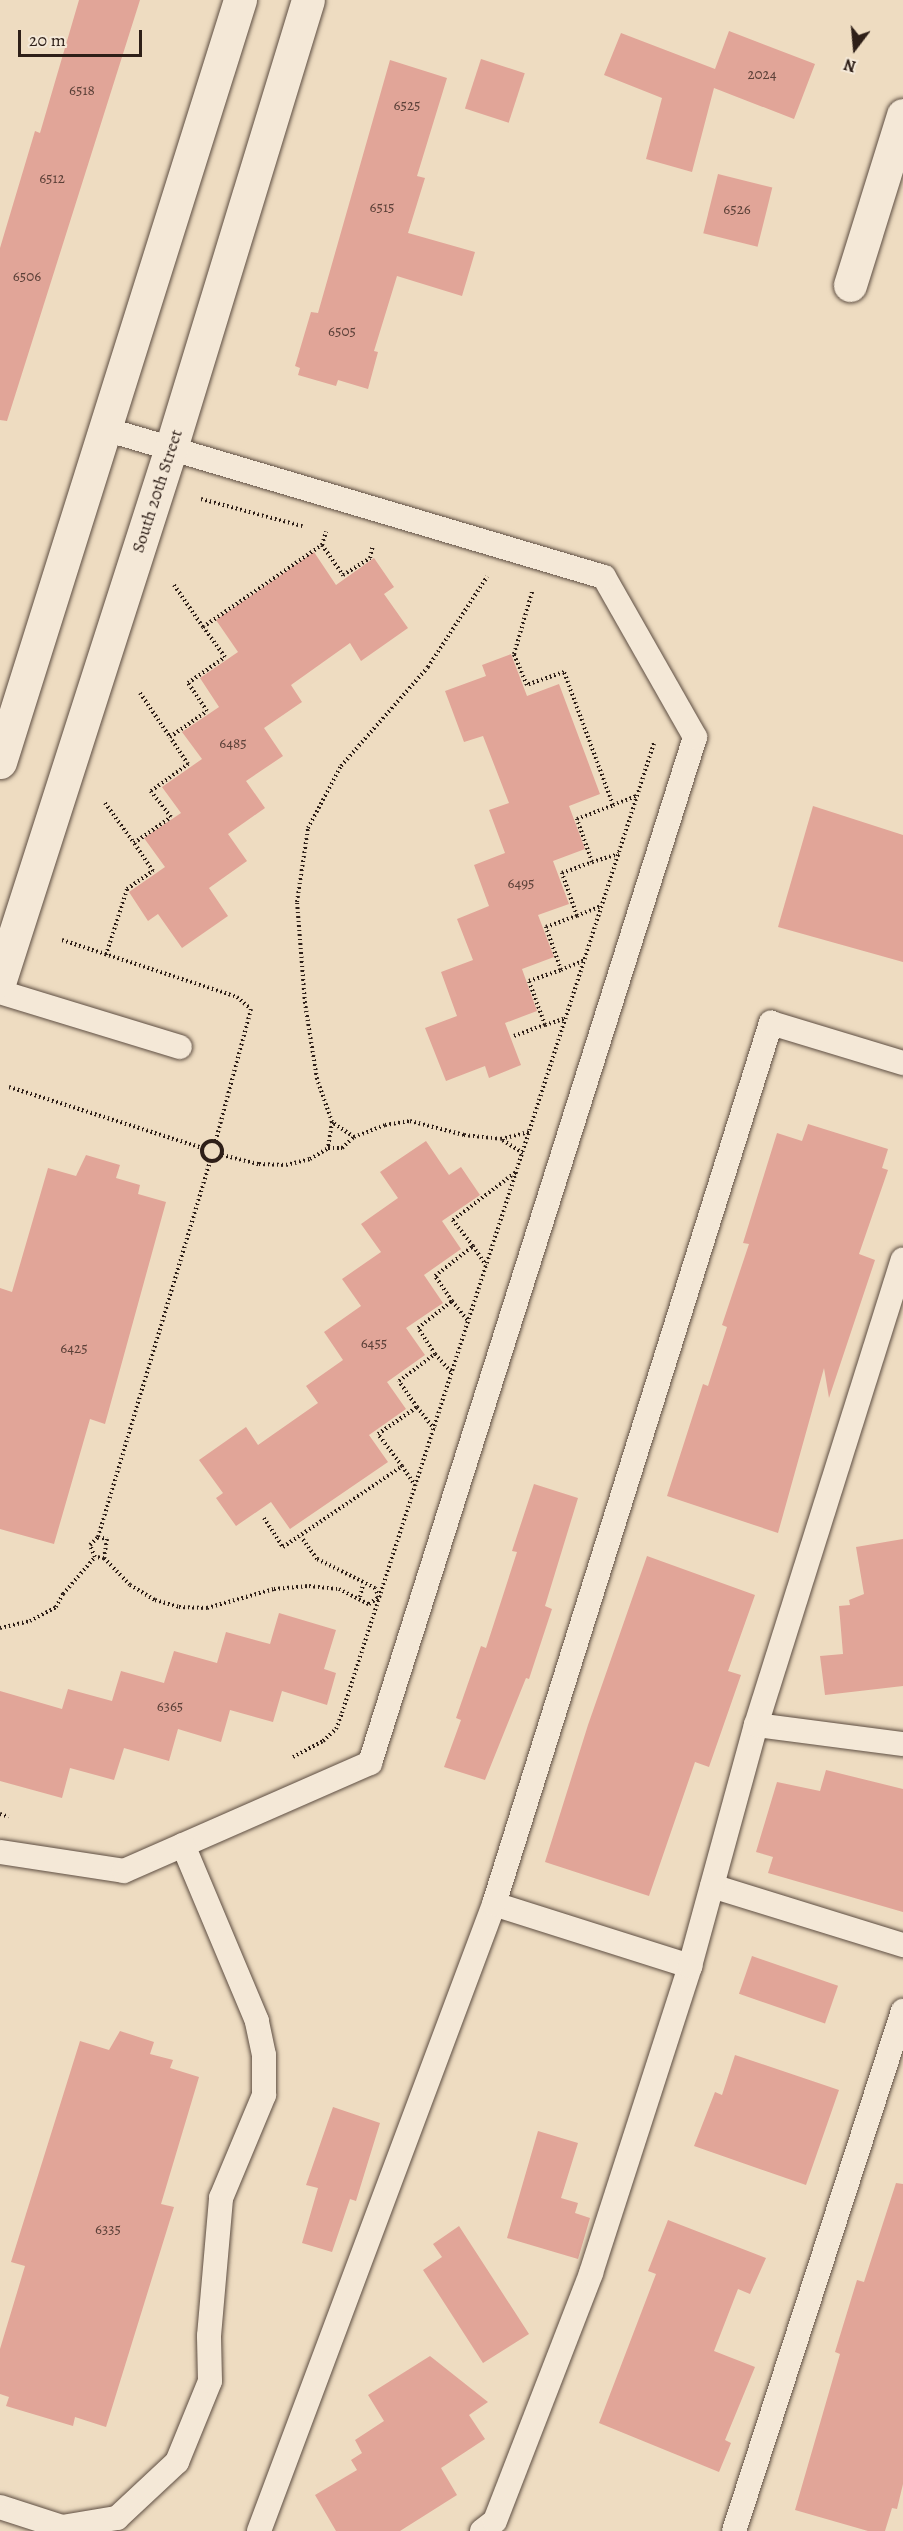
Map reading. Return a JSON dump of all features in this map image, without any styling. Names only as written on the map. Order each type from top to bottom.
[{"type":"street","points":[[0,762],[240,0]]},
{"type":"street","name":"South 20th Street","points":[[0,980],[171,448],[308,0]]},
{"type":"street","points":[[850,285],[903,115]]},
{"type":"lane","points":[[0,1852],[124,1871],[370,1763],[695,737],[604,577],[105,429]]},
{"type":"lane","points":[[0,992],[180,1047]]},
{"type":"lane","points":[[259,2531],[494,1904],[771,1023],[903,1063]]},
{"type":"lane","points":[[482,2531],[495,2521],[591,2273],[690,1966],[756,1725],[903,1260]]},
{"type":"lane","points":[[756,1725],[903,1744]]},
{"type":"lane","points":[[0,2507],[62,2527],[117,2518],[177,2463],[210,2380],[210,2336],[221,2198],[264,2095],[264,2055],[257,2021],[183,1845]]},
{"type":"lane","points":[[712,1886],[903,1945]]},
{"type":"lane","points":[[494,1904],[690,1966]]},
{"type":"lane","points":[[734,2531],[903,2011]]},
{"type":"path","points":[[201,499],[335,535]]},
{"type":"path","points":[[203,627],[322,545],[326,532]]},
{"type":"path","points":[[364,543],[385,548]]},
{"type":"path","points":[[322,545],[343,575],[370,558],[374,545]]},
{"type":"path","points":[[477,573],[500,579]]},
{"type":"path","points":[[327,1148],[332,1122],[317,1079],[305,1003],[297,902],[308,828],[341,766],[428,667],[488,576]]},
{"type":"path","points":[[170,737],[207,711],[188,682],[225,657],[174,585]]},
{"type":"path","points":[[522,585],[543,591]]},
{"type":"path","points":[[533,588],[514,654],[527,686],[564,672],[613,805]]},
{"type":"path","points":[[134,843],[171,817],[151,791],[188,764],[140,693]]},
{"type":"path","points":[[281,1763],[323,1741],[336,1729],[523,1153],[656,733]]},
{"type":"path","points":[[592,862],[577,819],[637,796]]},
{"type":"path","points":[[105,803],[153,871],[127,889],[106,955]]},
{"type":"path","points":[[577,916],[562,873],[619,854]]},
{"type":"path","points":[[561,970],[546,927],[602,906]]},
{"type":"path","points":[[545,1025],[529,981],[585,960]]},
{"type":"path","points":[[513,1036],[566,1018]]},
{"type":"path","points":[[9,1087],[202,1148],[210,1161]]},
{"type":"path","points":[[95,1557],[90,1545],[98,1537],[210,1161],[222,1155],[259,1164],[286,1165],[310,1159],[327,1148],[342,1148],[354,1137],[385,1125],[410,1121],[464,1135],[501,1139],[529,1132]]},
{"type":"path","points":[[332,1122],[354,1137]]},
{"type":"path","points":[[501,1139],[523,1153]]},
{"type":"path","points":[[202,1148],[216,1140],[222,1155]]},
{"type":"path","points":[[486,1265],[453,1220],[516,1172]]},
{"type":"path","points":[[468,1321],[435,1276],[473,1246]]},
{"type":"path","points":[[452,1301],[418,1328],[435,1354],[452,1373]]},
{"type":"path","points":[[434,1429],[399,1381],[435,1354]]},
{"type":"path","points":[[416,1485],[378,1434],[417,1407]]},
{"type":"path","points":[[264,1518],[283,1547],[301,1537],[402,1466]]},
{"type":"path","points":[[98,1537],[107,1539],[104,1558]]},
{"type":"path","points":[[301,1537],[317,1559],[363,1586],[375,1588],[380,1597]]},
{"type":"path","points":[[95,1557],[104,1558],[130,1585],[154,1600],[179,1607],[207,1608],[274,1590],[309,1586],[360,1597],[369,1604],[380,1597]]},
{"type":"path","points":[[0,1628],[30,1621],[56,1607],[63,1594],[95,1557]]},
{"type":"path","points":[[360,1597],[363,1586]]},
{"type":"path","points":[[0,1814],[11,1817]]},
{"type":"building","points":[[79,0],[140,0],[7,421],[0,420],[0,248],[35,131],[40,133]]},
{"type":"building","points":[[729,31],[815,64],[794,119],[714,88],[692,172],[646,159],[662,98],[604,75],[621,33],[715,69]]},
{"type":"building","points":[[481,59],[525,73],[509,123],[465,108]]},
{"type":"building","points":[[390,60],[447,78],[417,176],[425,178],[408,233],[475,252],[462,296],[397,276],[374,351],[378,352],[368,389],[338,380],[336,386],[298,375],[300,368],[295,366],[311,312],[318,313]]},
{"type":"building","points":[[718,174],[772,188],[758,247],[703,233]]},
{"type":"building","points":[[314,552],[336,585],[374,558],[394,587],[384,594],[408,628],[361,661],[350,643],[291,685],[302,702],[264,728],[283,756],[246,781],[265,808],[228,834],[247,861],[209,888],[228,916],[182,948],[158,914],[148,921],[129,892],[165,867],[144,838],[181,813],[162,787],[202,759],[182,732],[219,707],[200,678],[238,652],[216,620]]},
{"type":"building","points":[[511,654],[527,696],[559,684],[600,794],[569,806],[585,849],[553,861],[569,904],[538,915],[554,957],[522,969],[537,1011],[505,1023],[521,1065],[489,1078],[485,1066],[446,1081],[425,1028],[457,1016],[441,972],[473,960],[457,919],[489,906],[474,865],[505,853],[489,810],[509,803],[483,736],[464,742],[445,691],[486,676],[482,665]]},
{"type":"building","points":[[813,806],[903,835],[903,962],[778,927]]},
{"type":"building","points":[[808,1124],[888,1149],[882,1168],[888,1170],[859,1254],[875,1260],[829,1398],[824,1368],[778,1533],[667,1496],[703,1384],[708,1386],[727,1327],[722,1325],[749,1244],[743,1243],[777,1133],[802,1141]]},
{"type":"building","points":[[426,1141],[449,1175],[461,1167],[480,1195],[442,1221],[461,1249],[424,1275],[443,1303],[406,1328],[425,1355],[387,1382],[406,1409],[369,1435],[388,1462],[290,1529],[271,1502],[236,1526],[216,1498],[223,1493],[199,1460],[246,1427],[258,1445],[318,1403],[306,1386],[343,1360],[324,1332],[361,1306],[342,1279],[381,1252],[361,1224],[398,1198],[380,1172]]},
{"type":"building","points":[[86,1155],[120,1165],[116,1178],[140,1185],[138,1194],[166,1202],[105,1424],[90,1419],[54,1544],[0,1529],[0,1288],[12,1292],[48,1168],[76,1176]]},
{"type":"building","points":[[534,1484],[578,1498],[545,1606],[552,1609],[529,1679],[526,1678],[485,1780],[444,1767],[461,1720],[456,1718],[481,1646],[486,1648],[517,1552],[512,1551]]},
{"type":"building","points":[[903,1539],[903,1686],[825,1695],[820,1656],[843,1654],[839,1606],[850,1605],[849,1600],[864,1594],[856,1547]]},
{"type":"building","points":[[647,1556],[755,1595],[728,1671],[741,1675],[709,1767],[695,1762],[649,1896],[545,1862],[588,1725]]},
{"type":"building","points":[[279,1613],[336,1630],[324,1669],[336,1673],[327,1705],[282,1691],[273,1722],[230,1710],[221,1742],[178,1729],[169,1761],[124,1748],[114,1780],[70,1768],[62,1798],[0,1781],[0,1691],[62,1709],[68,1689],[112,1701],[121,1671],[164,1683],[174,1651],[217,1663],[226,1632],[270,1644]]},
{"type":"building","points":[[826,1770],[903,1789],[903,1912],[768,1873],[773,1857],[756,1852],[777,1782],[820,1791]]},
{"type":"building","points":[[752,1956],[838,1986],[825,2023],[739,1994]]},
{"type":"building","points":[[120,2031],[154,2042],[150,2054],[173,2060],[170,2068],[199,2077],[161,2204],[174,2207],[106,2427],[75,2417],[73,2426],[6,2406],[9,2397],[0,2394],[0,2349],[25,2266],[11,2262],[80,2041],[109,2050]]},
{"type":"building","points":[[735,2055],[839,2090],[806,2185],[694,2146],[715,2092],[722,2095]]},
{"type":"building","points":[[333,2107],[380,2123],[356,2201],[350,2199],[332,2252],[302,2243],[318,2188],[306,2185]]},
{"type":"building","points":[[538,2131],[578,2143],[561,2198],[578,2203],[575,2213],[590,2218],[578,2259],[507,2238]]},
{"type":"building","points":[[896,2183],[903,2184],[903,2484],[897,2509],[892,2508],[885,2531],[868,2531],[795,2510],[840,2354],[835,2352],[857,2280],[864,2282]]},
{"type":"building","points":[[668,2220],[766,2258],[750,2294],[738,2289],[714,2351],[755,2367],[725,2440],[731,2443],[719,2472],[599,2423],[656,2274],[648,2271]]},
{"type":"building","points":[[459,2226],[529,2334],[483,2363],[423,2270],[442,2257],[433,2244]]},
{"type":"building","points":[[430,2356],[488,2402],[469,2415],[485,2439],[441,2468],[457,2495],[400,2531],[336,2531],[315,2495],[357,2470],[351,2460],[362,2453],[355,2440],[384,2421],[368,2395]]}]
